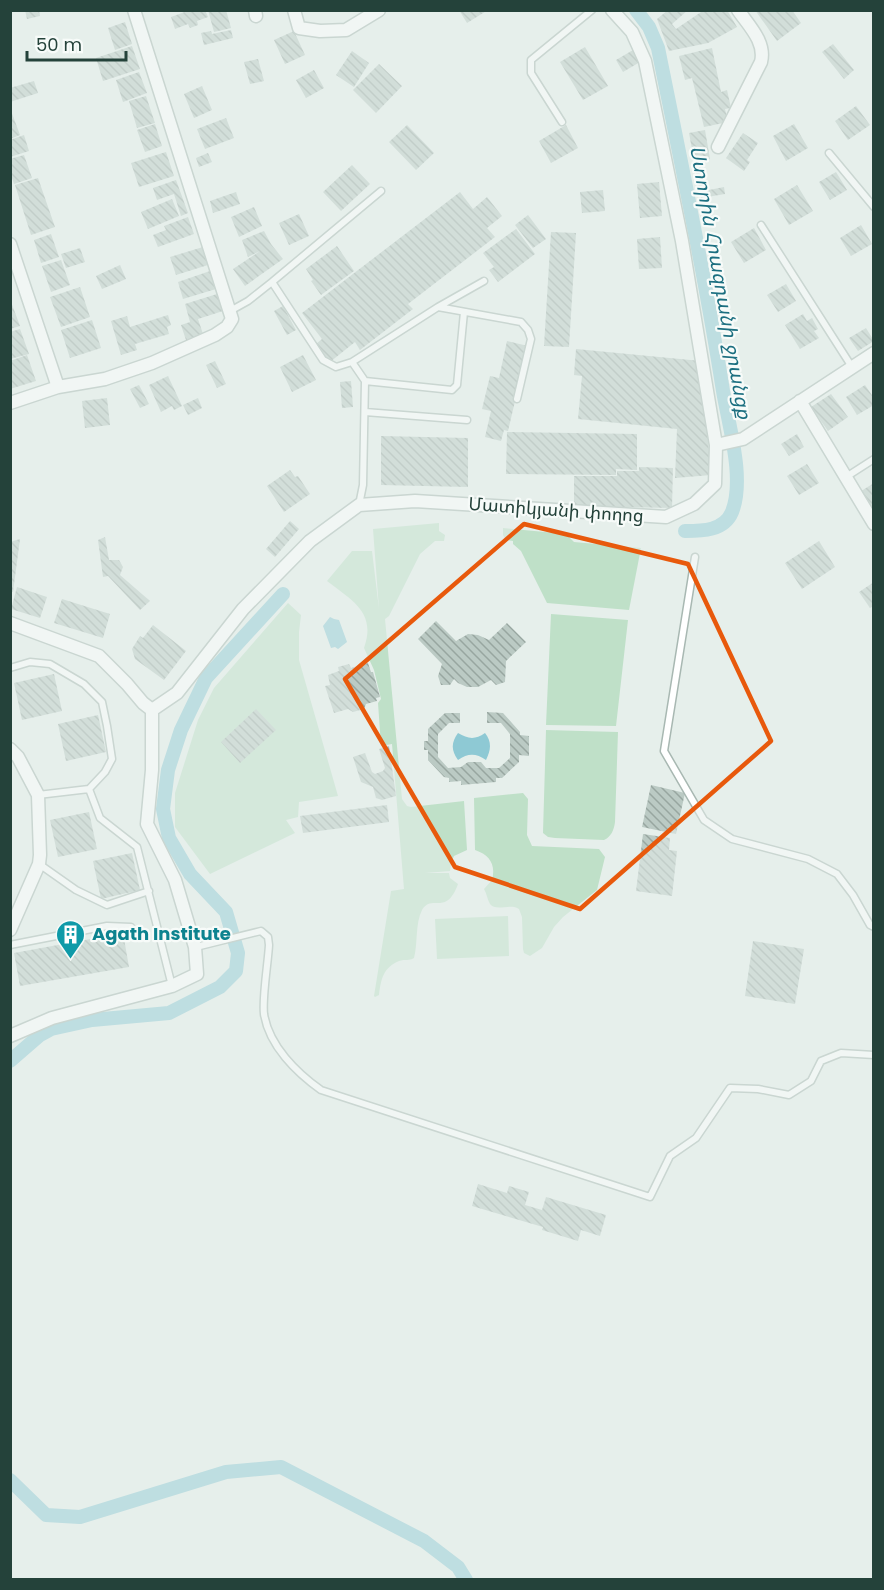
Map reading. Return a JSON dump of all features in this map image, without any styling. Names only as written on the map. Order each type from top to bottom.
[{"type":"street","points":[[10,403],[58,387],[105,379],[152,363],[196,345],[227,327],[232,319],[134,10]]},
{"type":"street","points":[[294,10],[299,28],[320,31],[346,30],[379,10]]},
{"type":"street","name":"Մատիկյանի փողոց","points":[[359,505],[415,501],[666,517],[694,504],[715,484],[716,446],[682,241],[645,61],[632,32],[612,10]]},
{"type":"street","points":[[718,147],[763,54],[760,41],[738,10]]},
{"type":"street","points":[[10,244],[58,387]]},
{"type":"street","points":[[716,446],[743,439],[873,353]]},
{"type":"street","points":[[800,401],[873,524]]},
{"type":"street","points":[[152,710],[177,693],[243,609],[310,541],[359,505]]},
{"type":"street","points":[[10,623],[99,656],[152,710]]},
{"type":"street","points":[[10,1036],[52,1018],[172,986],[197,974],[195,947],[175,880],[147,824],[152,770],[152,710]]},
{"type":"street","points":[[10,749],[18,758],[38,795],[39,864],[10,930]]},
{"type":"lane","points":[[562,122],[531,73],[531,60],[592,10]]},
{"type":"lane","points":[[829,153],[873,207]]},
{"type":"lane","points":[[230,311],[248,301],[272,282],[381,191]]},
{"type":"lane","points":[[761,225],[852,367]]},
{"type":"lane","points":[[272,282],[323,360],[336,367],[352,362],[438,307],[484,281]]},
{"type":"lane","points":[[438,307],[521,322],[528,330],[531,339],[517,399]]},
{"type":"lane","points":[[364,381],[452,390],[457,385],[464,312]]},
{"type":"lane","points":[[352,362],[364,381],[363,485],[359,505]]},
{"type":"lane","points":[[365,412],[467,420]]},
{"type":"lane","points":[[845,478],[873,459]]},
{"type":"lane","points":[[695,557],[664,751],[704,820],[732,839],[808,859],[837,874],[873,927]]},
{"type":"lane","points":[[10,668],[30,662],[50,664],[84,684],[102,702],[112,759],[105,772],[89,789],[38,795]]},
{"type":"lane","points":[[89,789],[100,818],[137,847],[172,986]]},
{"type":"lane","points":[[39,864],[76,890],[107,905],[149,891]]},
{"type":"lane","points":[[10,945],[107,926],[131,927]]},
{"type":"lane","points":[[195,947],[261,931],[268,937],[264,1014],[271,1034],[302,1076],[321,1090],[650,1197],[670,1156],[696,1138],[730,1088],[758,1089],[789,1095],[811,1081],[821,1061],[841,1053],[873,1055]]},
{"type":"highlighted area","points":[[524,524],[688,564],[771,741],[580,909],[455,867],[345,679]]},
{"type":"green space","points":[[439,523],[439,531],[445,535],[444,541],[435,541],[420,554],[389,616],[385,619],[402,799],[407,806],[411,807],[464,801],[467,850],[454,856],[450,871],[425,873],[449,873],[450,878],[458,884],[449,900],[430,903],[422,910],[418,921],[414,958],[399,961],[389,967],[382,979],[379,995],[375,997],[391,891],[404,889],[392,744],[381,746],[378,703],[381,699],[374,670],[364,648],[367,625],[364,616],[353,601],[327,581],[352,551],[372,551],[379,609],[373,529]]},
{"type":"green space","points":[[503,528],[566,534],[574,542],[641,548],[629,610],[547,603],[521,551],[513,544],[513,541],[506,540]]},
{"type":"green space","points":[[288,603],[301,615],[299,660],[338,796],[299,802],[298,817],[286,820],[295,833],[210,874],[175,827],[175,793],[198,720],[214,688]]},
{"type":"green space","points":[[551,614],[628,620],[616,726],[546,725]]},
{"type":"green space","points":[[546,730],[618,732],[615,822],[612,833],[606,839],[555,838],[543,833]]},
{"type":"green space","points":[[523,793],[528,799],[527,835],[532,846],[599,849],[605,857],[597,890],[563,917],[554,927],[542,948],[530,956],[524,953],[523,949],[522,917],[519,909],[496,907],[490,904],[484,889],[492,880],[491,861],[475,850],[474,798]]},
{"type":"green space","points":[[508,916],[509,956],[437,959],[435,919]]},
{"type":"water","points":[[330,617],[339,620],[347,642],[338,649],[331,648],[323,626]]},
{"type":"water","points":[[458,733],[472,738],[485,733],[490,746],[486,760],[472,755],[458,760],[453,746]]},
{"type":"building","points":[[25,10],[39,10],[40,16],[27,19]]},
{"type":"building","points":[[190,10],[205,10],[208,17],[197,21],[198,25],[190,28],[188,24],[175,29],[171,17]]},
{"type":"building","points":[[208,10],[226,10],[231,28],[214,32]]},
{"type":"building","points":[[459,10],[488,10],[467,23]]},
{"type":"building","points":[[668,10],[688,10],[672,24],[676,29],[704,10],[727,10],[737,27],[708,43],[669,51],[657,19]]},
{"type":"building","points":[[755,10],[792,10],[801,23],[777,41]]},
{"type":"building","points":[[125,22],[132,44],[115,50],[108,28]]},
{"type":"building","points":[[231,30],[233,38],[204,45],[201,33],[211,31],[212,34]]},
{"type":"building","points":[[294,31],[305,55],[285,64],[274,40]]},
{"type":"building","points":[[833,44],[854,70],[844,79],[822,52]]},
{"type":"building","points":[[132,46],[140,69],[103,81],[96,58]]},
{"type":"building","points":[[585,47],[608,86],[583,100],[560,62]]},
{"type":"building","points":[[712,48],[721,92],[727,90],[731,108],[725,109],[728,122],[704,127],[692,78],[685,80],[679,56]]},
{"type":"building","points":[[633,50],[640,62],[623,72],[616,60]]},
{"type":"building","points":[[352,51],[369,63],[354,87],[336,75]]},
{"type":"building","points":[[258,59],[264,81],[250,84],[244,62]]},
{"type":"building","points":[[379,64],[402,86],[376,113],[353,90]]},
{"type":"building","points":[[314,70],[324,88],[306,98],[296,80]]},
{"type":"building","points":[[139,72],[147,93],[123,102],[116,80]]},
{"type":"building","points":[[34,81],[38,93],[10,102],[10,88]]},
{"type":"building","points":[[202,86],[212,110],[194,118],[184,94]]},
{"type":"building","points":[[146,96],[155,123],[137,128],[129,101]]},
{"type":"building","points":[[856,106],[870,125],[848,140],[835,121]]},
{"type":"building","points":[[10,108],[20,135],[10,139]]},
{"type":"building","points":[[226,118],[234,138],[205,149],[197,129]]},
{"type":"building","points":[[155,124],[162,146],[145,152],[137,130]]},
{"type":"building","points":[[794,124],[808,148],[786,161],[773,136]]},
{"type":"building","points":[[407,125],[434,153],[416,170],[389,142]]},
{"type":"building","points":[[566,125],[578,148],[551,163],[539,141]]},
{"type":"building","points":[[705,130],[710,159],[700,161],[704,191],[724,187],[725,194],[701,198],[689,133]]},
{"type":"building","points":[[743,133],[758,143],[747,160],[750,162],[744,171],[726,158]]},
{"type":"building","points":[[24,135],[29,151],[10,157],[10,140]]},
{"type":"building","points":[[166,152],[174,176],[139,187],[131,163]]},
{"type":"building","points":[[208,153],[212,162],[199,167],[196,158]]},
{"type":"building","points":[[24,155],[32,178],[14,184],[10,172],[10,159]]},
{"type":"building","points":[[352,165],[370,184],[341,211],[323,192]]},
{"type":"building","points":[[836,172],[847,190],[830,200],[819,182]]},
{"type":"building","points":[[38,178],[55,227],[31,235],[15,185]]},
{"type":"building","points":[[176,180],[188,213],[181,216],[174,194],[157,200],[153,188]]},
{"type":"building","points":[[659,182],[662,216],[640,218],[637,184]]},
{"type":"building","points":[[797,185],[813,211],[789,225],[774,199]]},
{"type":"building","points":[[603,190],[605,211],[582,213],[580,192]]},
{"type":"building","points":[[236,192],[240,204],[213,213],[210,201]]},
{"type":"building","points":[[460,192],[473,209],[487,197],[502,216],[487,228],[495,237],[408,304],[413,309],[360,350],[355,342],[330,362],[316,344],[322,339],[302,313]]},
{"type":"building","points":[[172,199],[179,216],[148,229],[141,212]]},
{"type":"building","points":[[254,207],[262,226],[239,237],[231,217]]},
{"type":"building","points":[[299,214],[309,236],[289,245],[279,223]]},
{"type":"building","points":[[528,215],[546,239],[533,248],[515,225]]},
{"type":"building","points":[[188,217],[194,234],[158,247],[153,235],[166,230],[164,226]]},
{"type":"building","points":[[861,225],[872,244],[851,256],[840,238]]},
{"type":"building","points":[[754,228],[766,250],[744,263],[731,242]]},
{"type":"building","points":[[516,229],[535,254],[498,282],[489,270],[494,267],[483,253]]},
{"type":"building","points":[[264,231],[283,259],[245,286],[233,269],[260,251],[248,257],[242,240]]},
{"type":"building","points":[[551,232],[576,233],[569,347],[544,346]]},
{"type":"building","points":[[51,234],[59,257],[41,263],[34,240]]},
{"type":"building","points":[[660,237],[662,268],[639,269],[637,239]]},
{"type":"building","points":[[337,246],[354,271],[321,295],[306,269]]},
{"type":"building","points":[[203,247],[208,265],[176,275],[170,257]]},
{"type":"building","points":[[80,248],[85,262],[66,268],[61,254]]},
{"type":"building","points":[[61,260],[70,285],[51,292],[42,266]]},
{"type":"building","points":[[120,265],[126,279],[102,289],[96,276]]},
{"type":"building","points":[[210,271],[216,289],[183,299],[178,282]]},
{"type":"building","points":[[786,284],[796,301],[778,312],[767,295]]},
{"type":"building","points":[[80,287],[90,317],[61,327],[50,297]]},
{"type":"building","points":[[217,294],[223,311],[198,319],[204,337],[187,343],[181,325],[190,322],[185,304]]},
{"type":"building","points":[[10,299],[20,326],[10,329]]},
{"type":"building","points":[[283,306],[296,330],[287,335],[274,311]]},
{"type":"building","points":[[803,314],[807,321],[812,318],[818,329],[814,331],[819,338],[800,349],[785,325]]},
{"type":"building","points":[[168,315],[171,325],[167,327],[169,334],[135,344],[137,350],[121,355],[111,321],[127,316],[130,327]]},
{"type":"building","points":[[92,320],[101,348],[70,358],[61,330]]},
{"type":"building","points":[[866,328],[874,341],[858,351],[849,338]]},
{"type":"building","points":[[20,329],[29,354],[10,359],[10,332]]},
{"type":"building","points":[[507,341],[528,346],[508,431],[504,430],[501,441],[485,437],[491,411],[482,409],[490,376],[499,378]]},
{"type":"building","points":[[576,349],[701,361],[711,475],[675,478],[677,429],[578,419],[582,376],[574,375]]},
{"type":"building","points":[[27,355],[36,381],[10,389],[10,361]]},
{"type":"building","points":[[303,355],[316,380],[292,392],[280,367]]},
{"type":"building","points":[[215,361],[226,384],[217,388],[206,365]]},
{"type":"building","points":[[168,376],[182,406],[174,410],[172,406],[161,412],[149,385]]},
{"type":"building","points":[[351,381],[353,407],[342,408],[340,382]]},
{"type":"building","points":[[139,385],[149,404],[140,408],[130,389]]},
{"type":"building","points":[[865,385],[874,398],[874,405],[857,415],[846,397]]},
{"type":"building","points":[[831,394],[848,417],[828,431],[811,407]]},
{"type":"building","points":[[107,398],[110,425],[85,428],[82,401]]},
{"type":"building","points":[[198,398],[202,408],[188,415],[183,405]]},
{"type":"building","points":[[507,432],[637,434],[637,470],[616,469],[616,475],[506,474]]},
{"type":"building","points":[[797,434],[804,447],[789,456],[781,444]]},
{"type":"building","points":[[381,436],[468,438],[468,487],[381,485]]},
{"type":"building","points":[[807,464],[819,483],[799,495],[787,476]]},
{"type":"building","points":[[639,467],[673,468],[672,508],[574,506],[574,476],[617,476],[617,471],[639,471]]},
{"type":"building","points":[[290,470],[295,477],[298,476],[310,494],[284,512],[267,486]]},
{"type":"building","points":[[874,483],[874,507],[869,510],[858,493]]},
{"type":"building","points":[[290,521],[299,529],[275,557],[266,549]]},
{"type":"building","points":[[105,537],[109,560],[119,560],[123,567],[120,575],[150,601],[140,610],[108,576],[103,577],[98,540]]},
{"type":"building","points":[[20,539],[13,592],[10,591],[10,542]]},
{"type":"building","points":[[819,541],[835,567],[802,589],[785,563]]},
{"type":"building","points":[[874,582],[874,606],[870,608],[859,592]]},
{"type":"building","points":[[17,587],[47,597],[40,618],[11,609]]},
{"type":"building","points":[[62,599],[110,614],[103,638],[54,623]]},
{"type":"building","points":[[436,621],[456,641],[468,634],[489,640],[507,623],[526,642],[506,661],[505,682],[496,685],[491,680],[478,687],[467,687],[454,679],[450,685],[441,685],[438,676],[442,664],[418,639]]},
{"type":"building","points":[[153,625],[186,651],[164,680],[135,659],[132,649],[140,636],[143,638]]},
{"type":"building","points":[[368,663],[380,697],[376,698],[377,701],[366,704],[364,709],[353,712],[348,709],[334,713],[325,686],[330,685],[328,675],[339,671],[338,667],[349,664],[351,668]]},
{"type":"building","points":[[54,674],[62,711],[22,720],[14,683]]},
{"type":"building","points":[[256,709],[276,730],[240,763],[221,742]]},
{"type":"building","points":[[487,712],[503,713],[520,732],[520,735],[529,736],[529,756],[519,755],[519,762],[502,778],[496,778],[496,782],[461,785],[461,781],[449,782],[449,778],[444,777],[428,760],[428,750],[424,750],[424,741],[428,741],[428,729],[445,713],[460,713],[460,723],[449,723],[438,734],[438,757],[448,768],[461,767],[468,762],[481,762],[486,768],[499,768],[510,758],[510,734],[501,723],[487,723]]},
{"type":"building","points":[[98,715],[106,752],[66,761],[58,724]]},
{"type":"building","points":[[389,746],[396,796],[382,800],[376,798],[373,787],[361,782],[353,757],[365,753],[372,772],[375,774],[385,768],[379,749]]},
{"type":"building","points":[[651,785],[685,793],[676,834],[642,827]]},
{"type":"building","points":[[387,805],[389,822],[303,833],[300,816]]},
{"type":"building","points":[[89,812],[97,849],[58,857],[50,820]]},
{"type":"building","points":[[643,834],[670,838],[669,850],[677,851],[672,896],[636,891]]},
{"type":"building","points":[[132,853],[140,890],[101,899],[93,861]]},
{"type":"building","name":"Agath Institute","points":[[123,933],[129,967],[20,986],[14,953]]},
{"type":"building","points":[[753,941],[804,949],[795,1004],[745,996]]},
{"type":"building","points":[[478,1184],[507,1193],[509,1186],[529,1192],[525,1205],[542,1210],[546,1197],[606,1215],[600,1236],[581,1230],[578,1241],[542,1230],[543,1227],[472,1206]]},
{"type":"waterway","name":"Ստորին Հրազդանի ջրանցք","points":[[636,10],[649,27],[658,48],[701,262],[736,469],[736,499],[732,512],[724,523],[712,529],[685,531]]},
{"type":"waterway","name":"Ստորին Հրազդանի ջրանցք","points":[[10,1061],[40,1035],[51,1029],[92,1020],[169,1013],[220,987],[236,971],[238,953],[226,912],[190,874],[169,838],[163,809],[168,770],[181,730],[206,678],[283,594]]},
{"type":"waterway","name":"Ստորին Հրազդանի ջրանցք","points":[[10,1480],[46,1515],[80,1517],[226,1472],[281,1467],[424,1541],[458,1567],[466,1580]]},
{"type":"place","name":"Agath Institute","points":[[71,960]]}]
